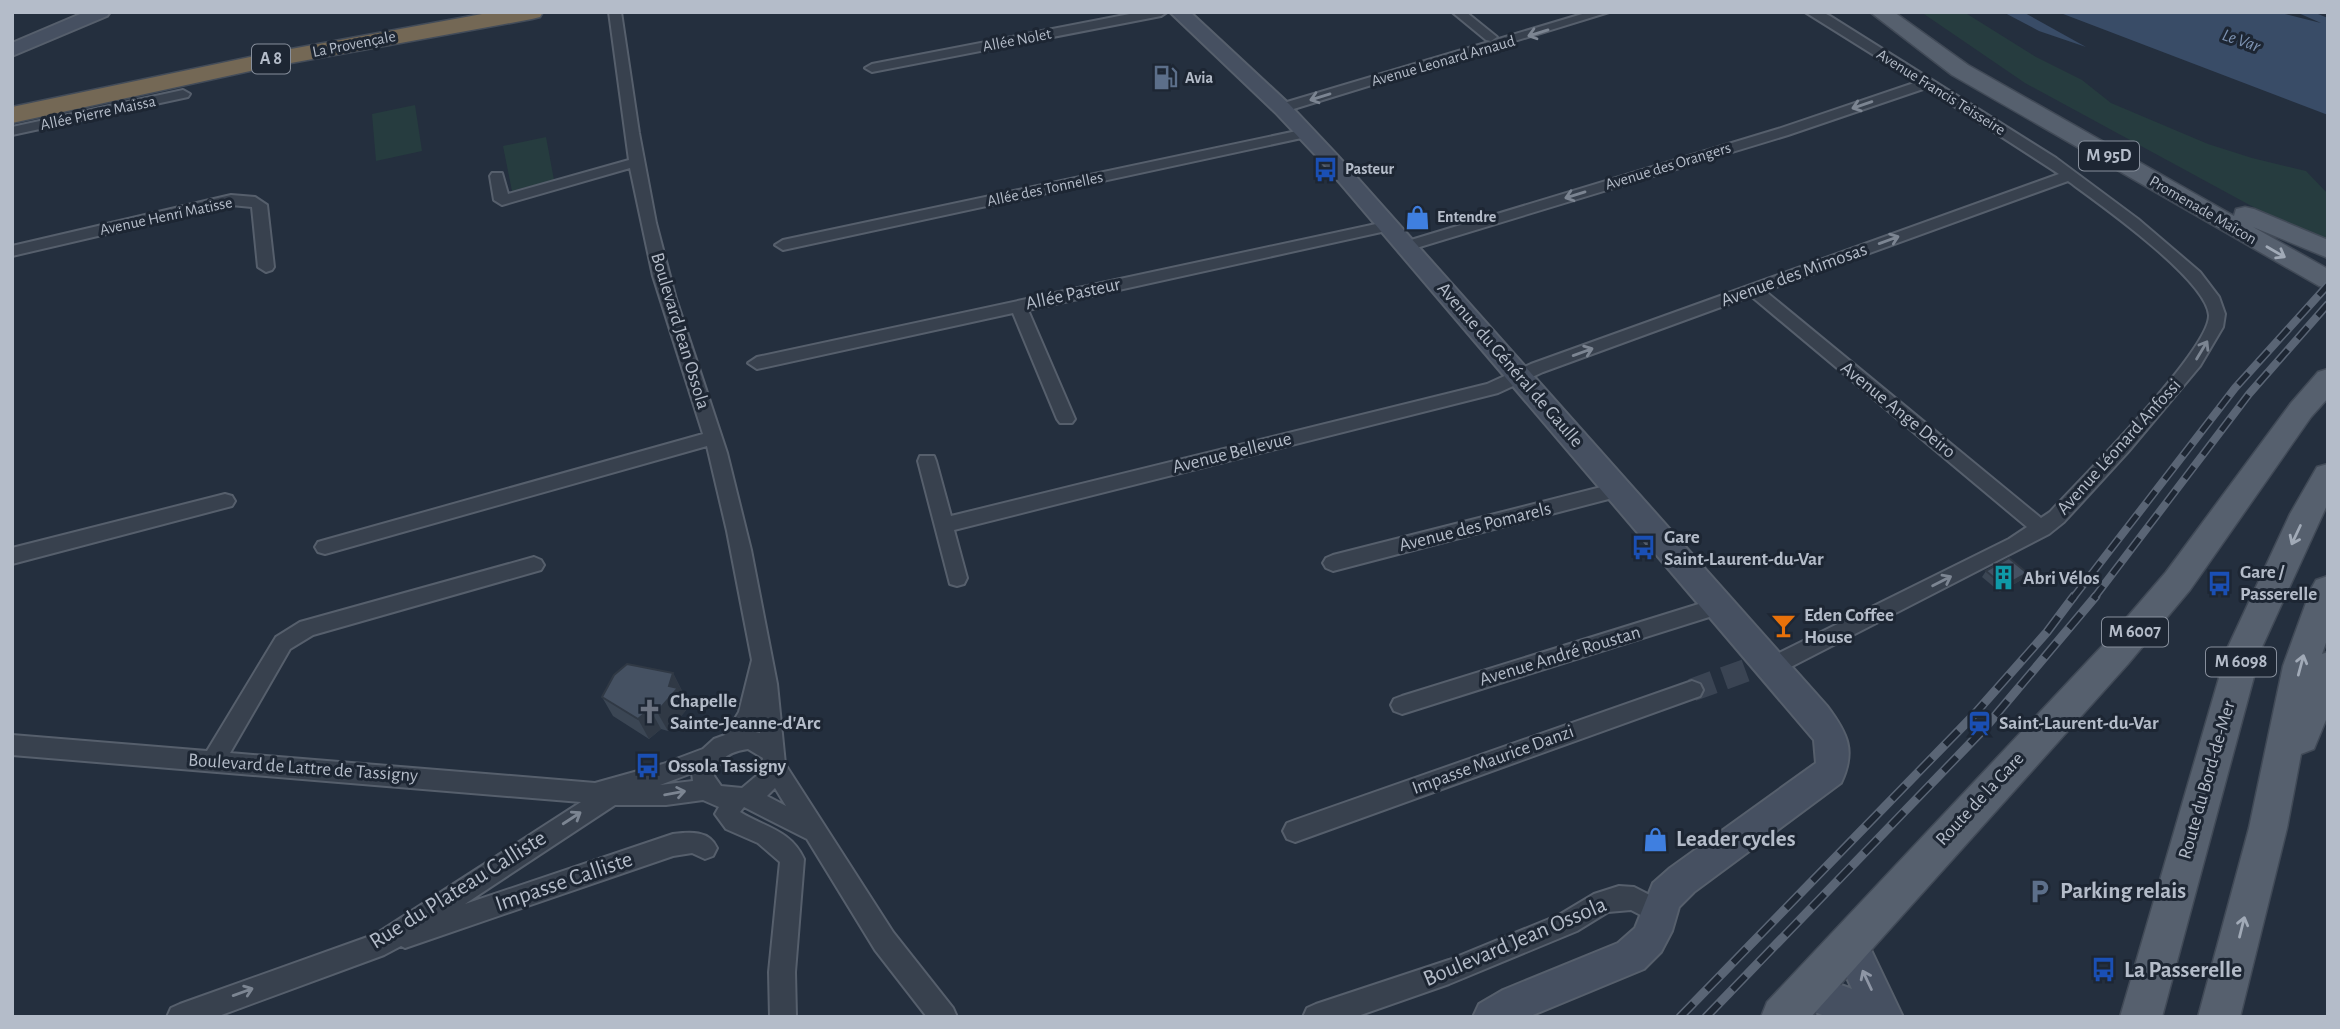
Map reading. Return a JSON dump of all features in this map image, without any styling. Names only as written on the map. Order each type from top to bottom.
[{"type":"highway","name":"La Provençale","points":[[12,98],[182,61],[438,12]]},
{"type":"highway","name":"La Provençale","points":[[12,116],[269,60],[532,12]]},
{"type":"main road","points":[[12,50],[101,12]]},
{"type":"main road","name":"Promenade Maïcon","points":[[1880,12],[1960,70],[2328,280]]},
{"type":"main road","name":"Avenue du Général de Gaulle","points":[[1177,13],[1306,132],[1408,246],[1718,606],[1763,666],[1827,730],[1835,752],[1834,764],[1829,773],[1682,880],[1667,895],[1658,912]]},
{"type":"main road","name":"Promenade Maïcon","points":[[1902,29],[2231,207],[2328,250]]},
{"type":"main road","name":"Route de la Gare","points":[[1794,1003],[2116,654],[2178,581],[2301,410],[2328,379]]},
{"type":"main road","name":"Route du Bord-de-Mer","points":[[2141,1016],[2245,647],[2306,513],[2328,475]]},
{"type":"main road","name":"M 6098","points":[[2219,1017],[2268,828],[2300,666],[2328,589]]},
{"type":"main road","points":[[2268,828],[2328,666]]},
{"type":"main road","points":[[1492,1017],[1516,1003],[1631,956],[1654,931],[1658,912]]},
{"type":"main road","points":[[1849,943],[1884,1017]]},
{"type":"main road","points":[[1794,1003],[1844,1005],[1861,1017]]},
{"type":"street","name":"Boulevard Jean Ossola","points":[[615,12],[637,162],[654,251],[730,497],[770,696],[773,759],[813,831],[884,942],[944,1017]]},
{"type":"street","points":[[1458,12],[1491,37]]},
{"type":"street","name":"Avenue Leonard Arnaud","points":[[1282,108],[1603,12]]},
{"type":"street","name":"Avenue Francis Teisseire","points":[[1811,12],[2070,175]]},
{"type":"street","name":"Allée Nolet","points":[[872,68],[1177,13]]},
{"type":"street","name":"Avenue des Orangers","points":[[1408,246],[1783,132],[1927,83]]},
{"type":"street","name":"Allée Pierre Maissa","points":[[12,131],[183,94]]},
{"type":"street","name":"Allée des Tonnelles","points":[[783,246],[1306,132]]},
{"type":"street","points":[[497,176],[502,200],[637,162]]},
{"type":"street","name":"Avenue des Mimosas","points":[[1520,377],[1537,368],[2070,175]]},
{"type":"street","name":"Avenue Léonard Anfossi","points":[[1763,666],[2042,528],[2057,517],[2122,447],[2194,362],[2216,327],[2217,314],[2211,297],[2194,276],[2165,248],[2070,175]]},
{"type":"street","name":"Avenue Henri Matisse","points":[[12,251],[231,200],[250,200],[259,205],[266,267]]},
{"type":"street","name":"Allée Pasteur","points":[[757,363],[1390,226]]},
{"type":"street","name":"Avenue Ange Deiro","points":[[1754,291],[2042,528]]},
{"type":"street","points":[[1018,306],[1066,419]]},
{"type":"street","name":"Avenue Bellevue","points":[[944,525],[1492,389],[1520,377]]},
{"type":"street","points":[[325,547],[713,438]]},
{"type":"street","points":[[927,461],[957,578]]},
{"type":"street","name":"Avenue des Pomarels","points":[[1333,563],[1617,490]]},
{"type":"street","points":[[12,556],[225,501]]},
{"type":"street","points":[[213,762],[283,643],[307,628],[534,565]]},
{"type":"street","name":"Avenue André Roustan","points":[[1402,705],[1718,606]]},
{"type":"street","name":"Boulevard Jean Ossola","points":[[734,740],[750,714],[758,675],[760,646]]},
{"type":"street","name":"Impasse Maurice Danzi","points":[[1295,831],[1692,690]]},
{"type":"street","points":[[783,1017],[782,972],[792,859],[779,843],[761,832],[731,821],[727,814],[741,798],[765,784],[773,759],[757,740],[734,740],[711,755],[703,778],[708,789],[715,795],[741,798],[813,831]]},
{"type":"street","name":"Boulevard de Lattre de Tassigny","points":[[12,745],[645,797],[708,789]]},
{"type":"street","name":"Boulevard de Lattre de Tassigny","points":[[603,793],[664,774],[711,755]]},
{"type":"street","name":"Rue du Plateau Calliste","points":[[180,1017],[384,943],[603,793]]},
{"type":"street","name":"Impasse Calliste","points":[[384,943],[673,845],[694,842],[705,848]]},
{"type":"street","name":"Boulevard Jean Ossola","points":[[1316,1017],[1450,972],[1568,923],[1603,902],[1619,898],[1634,900],[1658,912]]},
{"type":"green space","points":[[1921,12],[1964,12],[2036,57],[2082,80],[2111,103],[2208,144],[2306,171],[2328,194],[2328,241],[2268,215],[2025,83]]},
{"type":"green space","points":[[415,105],[422,151],[376,161],[372,114]]},
{"type":"green space","points":[[546,137],[554,180],[512,191],[503,146]]},
{"type":"water","points":[[2003,12],[2023,12],[2086,47],[2039,31]]},
{"type":"water","name":"Le Var","points":[[2058,12],[2277,12],[2321,23],[2296,12],[2313,12],[2328,18],[2328,115]]},
{"type":"building","points":[[2009,558],[2027,573],[2004,586],[1986,571]]},
{"type":"building","points":[[627,664],[673,673],[669,686],[678,688],[657,712],[650,709],[638,719],[602,697],[614,675]]},
{"type":"tunnel","points":[[1692,690],[1747,670]]},
{"type":"railway","points":[[2073,598],[2235,388],[2328,285]]},
{"type":"railway","points":[[2094,598],[2249,394],[2328,304]]},
{"type":"railway","points":[[1680,1017],[1971,718],[2047,632],[2074,596]]},
{"type":"railway","points":[[1706,1017],[1984,729],[2096,596]]},
{"type":"place","name":"Avia","points":[[1165,78]]},
{"type":"place","name":"Pasteur","points":[[1325,169]]},
{"type":"place","name":"Entendre","points":[[1417,217]]},
{"type":"place","name":"Gare Saint-Laurent-du-Var","points":[[1644,548]]},
{"type":"place","name":"Abri Vélos","points":[[2003,578]]},
{"type":"place","name":"Gare / Passerelle","points":[[2220,583]]},
{"type":"place","name":"Eden Coffee House","points":[[1784,626]]},
{"type":"place","name":"Chapelle Sainte-Jeanne-d'Arc","points":[[650,712]]},
{"type":"place","name":"Saint-Laurent-du-Var","points":[[1979,723]]},
{"type":"place","name":"Ossola Tassigny","points":[[648,766]]},
{"type":"place","name":"Leader cycles","points":[[1656,839]]},
{"type":"place","name":"Parking relais","points":[[2040,891]]},
{"type":"place","name":"La Passerelle","points":[[2104,970]]}]
